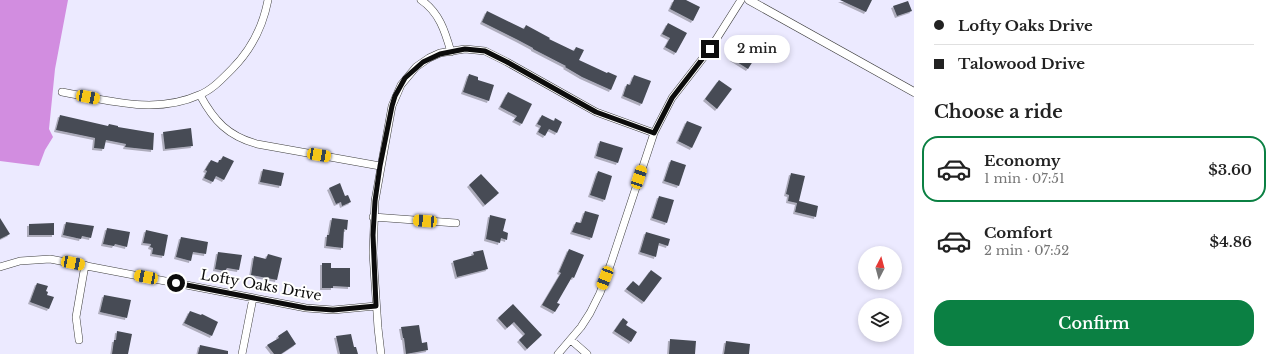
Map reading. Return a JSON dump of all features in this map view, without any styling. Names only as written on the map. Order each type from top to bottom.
[{"type":"street","points":[[62,92],[126,104],[146,106],[183,101],[200,95],[218,82],[245,54],[258,32],[268,0]]},
{"type":"street","points":[[421,0],[429,5],[445,30],[451,52]]},
{"type":"street","points":[[558,354],[571,340],[590,313],[600,293],[654,133],[672,98],[710,49],[741,0]]},
{"type":"street","points":[[749,0],[914,92]]},
{"type":"street","points":[[381,354],[376,306],[373,253],[373,217],[380,166],[392,106],[401,85],[410,72],[423,62],[440,54],[465,49],[485,51],[596,112],[654,133]]},
{"type":"street","points":[[200,95],[209,111],[218,122],[230,132],[244,139],[257,144],[380,166]]},
{"type":"street","points":[[373,217],[456,222]]},
{"type":"street","name":"Lofty Oaks Drive","points":[[0,267],[20,261],[39,259],[61,260],[294,306],[318,309],[376,306]]},
{"type":"street","points":[[79,340],[76,312],[85,265]]},
{"type":"street","points":[[242,354],[252,298]]},
{"type":"street","points":[[571,340],[587,354]]},
{"type":"shaded area","points":[[0,0],[68,0],[55,69],[49,129],[53,137],[45,150],[39,166],[0,161]]},
{"type":"building","points":[[674,0],[686,0],[700,7],[693,21],[670,9]]},
{"type":"building","points":[[840,0],[872,0],[866,12]]},
{"type":"building","points":[[908,1],[912,11],[897,16],[893,6]]},
{"type":"building","points":[[487,11],[524,29],[526,25],[550,38],[549,39],[574,51],[576,47],[584,50],[579,60],[617,76],[611,90],[582,77],[565,67],[566,66],[482,22]]},
{"type":"building","points":[[668,23],[687,33],[676,53],[665,47],[670,38],[662,34]]},
{"type":"building","points":[[753,41],[762,47],[748,69],[732,59],[739,47],[746,52]]},
{"type":"building","points":[[469,74],[478,77],[478,80],[494,85],[489,101],[463,92]]},
{"type":"building","points":[[634,75],[651,81],[642,104],[623,96],[627,84],[630,85]]},
{"type":"building","points":[[719,80],[732,89],[717,109],[705,99]]},
{"type":"building","points":[[508,92],[532,104],[522,124],[514,120],[517,116],[500,107]]},
{"type":"building","points":[[60,115],[108,126],[109,124],[154,133],[153,150],[125,147],[126,144],[106,140],[104,149],[94,148],[95,138],[56,130]]},
{"type":"building","points":[[542,115],[554,121],[555,118],[562,122],[557,133],[549,129],[545,136],[538,132],[541,126],[537,124]]},
{"type":"building","points":[[687,121],[702,127],[692,148],[678,141]]},
{"type":"building","points":[[191,128],[193,146],[165,149],[163,132]]},
{"type":"building","points":[[600,141],[623,148],[618,163],[596,156]]},
{"type":"building","points":[[223,156],[234,161],[224,180],[216,176],[213,182],[204,178],[207,171],[205,170],[211,160],[218,163]]},
{"type":"building","points":[[671,160],[686,165],[679,186],[664,181]]},
{"type":"building","points":[[263,169],[284,173],[281,186],[260,182]]},
{"type":"building","points":[[598,171],[612,176],[605,200],[590,195]]},
{"type":"building","points":[[791,173],[805,176],[799,201],[818,206],[816,217],[795,212],[797,203],[788,201],[789,195],[786,194]]},
{"type":"building","points":[[481,174],[499,193],[485,205],[469,185]]},
{"type":"building","points":[[340,183],[345,196],[348,195],[351,202],[342,206],[341,202],[336,204],[329,188]]},
{"type":"building","points":[[659,196],[674,200],[667,223],[652,218]]},
{"type":"building","points":[[585,211],[599,215],[592,238],[572,232],[576,222],[581,223]]},
{"type":"building","points":[[490,215],[506,219],[503,231],[508,233],[507,240],[501,238],[500,243],[486,239]]},
{"type":"building","points":[[0,218],[10,234],[0,239]]},
{"type":"building","points":[[332,218],[348,220],[347,230],[344,229],[343,248],[326,246],[327,235],[329,235]]},
{"type":"building","points":[[66,222],[94,226],[91,238],[82,236],[81,239],[63,235]]},
{"type":"building","points":[[54,223],[54,235],[29,235],[29,224]]},
{"type":"building","points":[[107,228],[130,232],[127,247],[115,244],[114,246],[103,244]]},
{"type":"building","points":[[146,230],[168,235],[164,256],[152,254],[153,248],[150,247],[151,244],[143,243]]},
{"type":"building","points":[[646,232],[670,239],[668,246],[659,243],[656,257],[640,252]]},
{"type":"building","points":[[181,237],[208,242],[206,254],[193,252],[191,261],[176,257]]},
{"type":"building","points":[[569,249],[584,255],[574,278],[572,277],[557,303],[560,304],[555,312],[542,305],[561,273],[559,272]]},
{"type":"building","points":[[483,250],[488,269],[457,277],[453,261],[474,255],[473,252]]},
{"type":"building","points":[[218,252],[242,255],[239,270],[227,268],[225,271],[215,269]]},
{"type":"building","points":[[268,254],[282,258],[277,280],[251,275],[254,256],[266,259]]},
{"type":"building","points":[[322,263],[331,263],[331,268],[350,268],[350,287],[333,286],[333,288],[322,288]]},
{"type":"building","points":[[651,270],[662,278],[644,302],[626,289],[633,281],[639,286]]},
{"type":"building","points":[[37,283],[48,286],[46,291],[48,292],[47,295],[54,297],[49,309],[30,302]]},
{"type":"building","points":[[104,295],[131,300],[127,318],[100,312]]},
{"type":"building","points":[[513,304],[542,335],[527,349],[519,340],[525,334],[514,322],[507,328],[498,318]]},
{"type":"building","points":[[190,311],[201,315],[202,314],[218,322],[212,336],[184,323]]},
{"type":"building","points":[[623,318],[628,322],[626,325],[637,332],[631,342],[614,331]]},
{"type":"building","points":[[419,325],[422,343],[427,342],[428,350],[406,354],[401,327]]},
{"type":"building","points":[[287,330],[296,344],[281,354],[274,354],[267,345],[279,338],[278,336]]},
{"type":"building","points":[[117,331],[132,334],[128,354],[112,354]]},
{"type":"building","points":[[351,334],[354,347],[356,347],[358,354],[340,354],[336,336]]},
{"type":"building","points":[[670,339],[696,341],[695,354],[669,354]]},
{"type":"building","points":[[726,341],[750,344],[749,354],[724,354]]},
{"type":"building","points":[[200,345],[228,351],[228,354],[198,354]]},
{"type":"route","points":[[176,283],[306,308],[333,310],[376,306],[373,253],[373,217],[380,166],[392,106],[395,96],[405,78],[410,72],[429,58],[440,54],[465,49],[485,51],[596,112],[654,133],[672,98],[710,49]]}]
